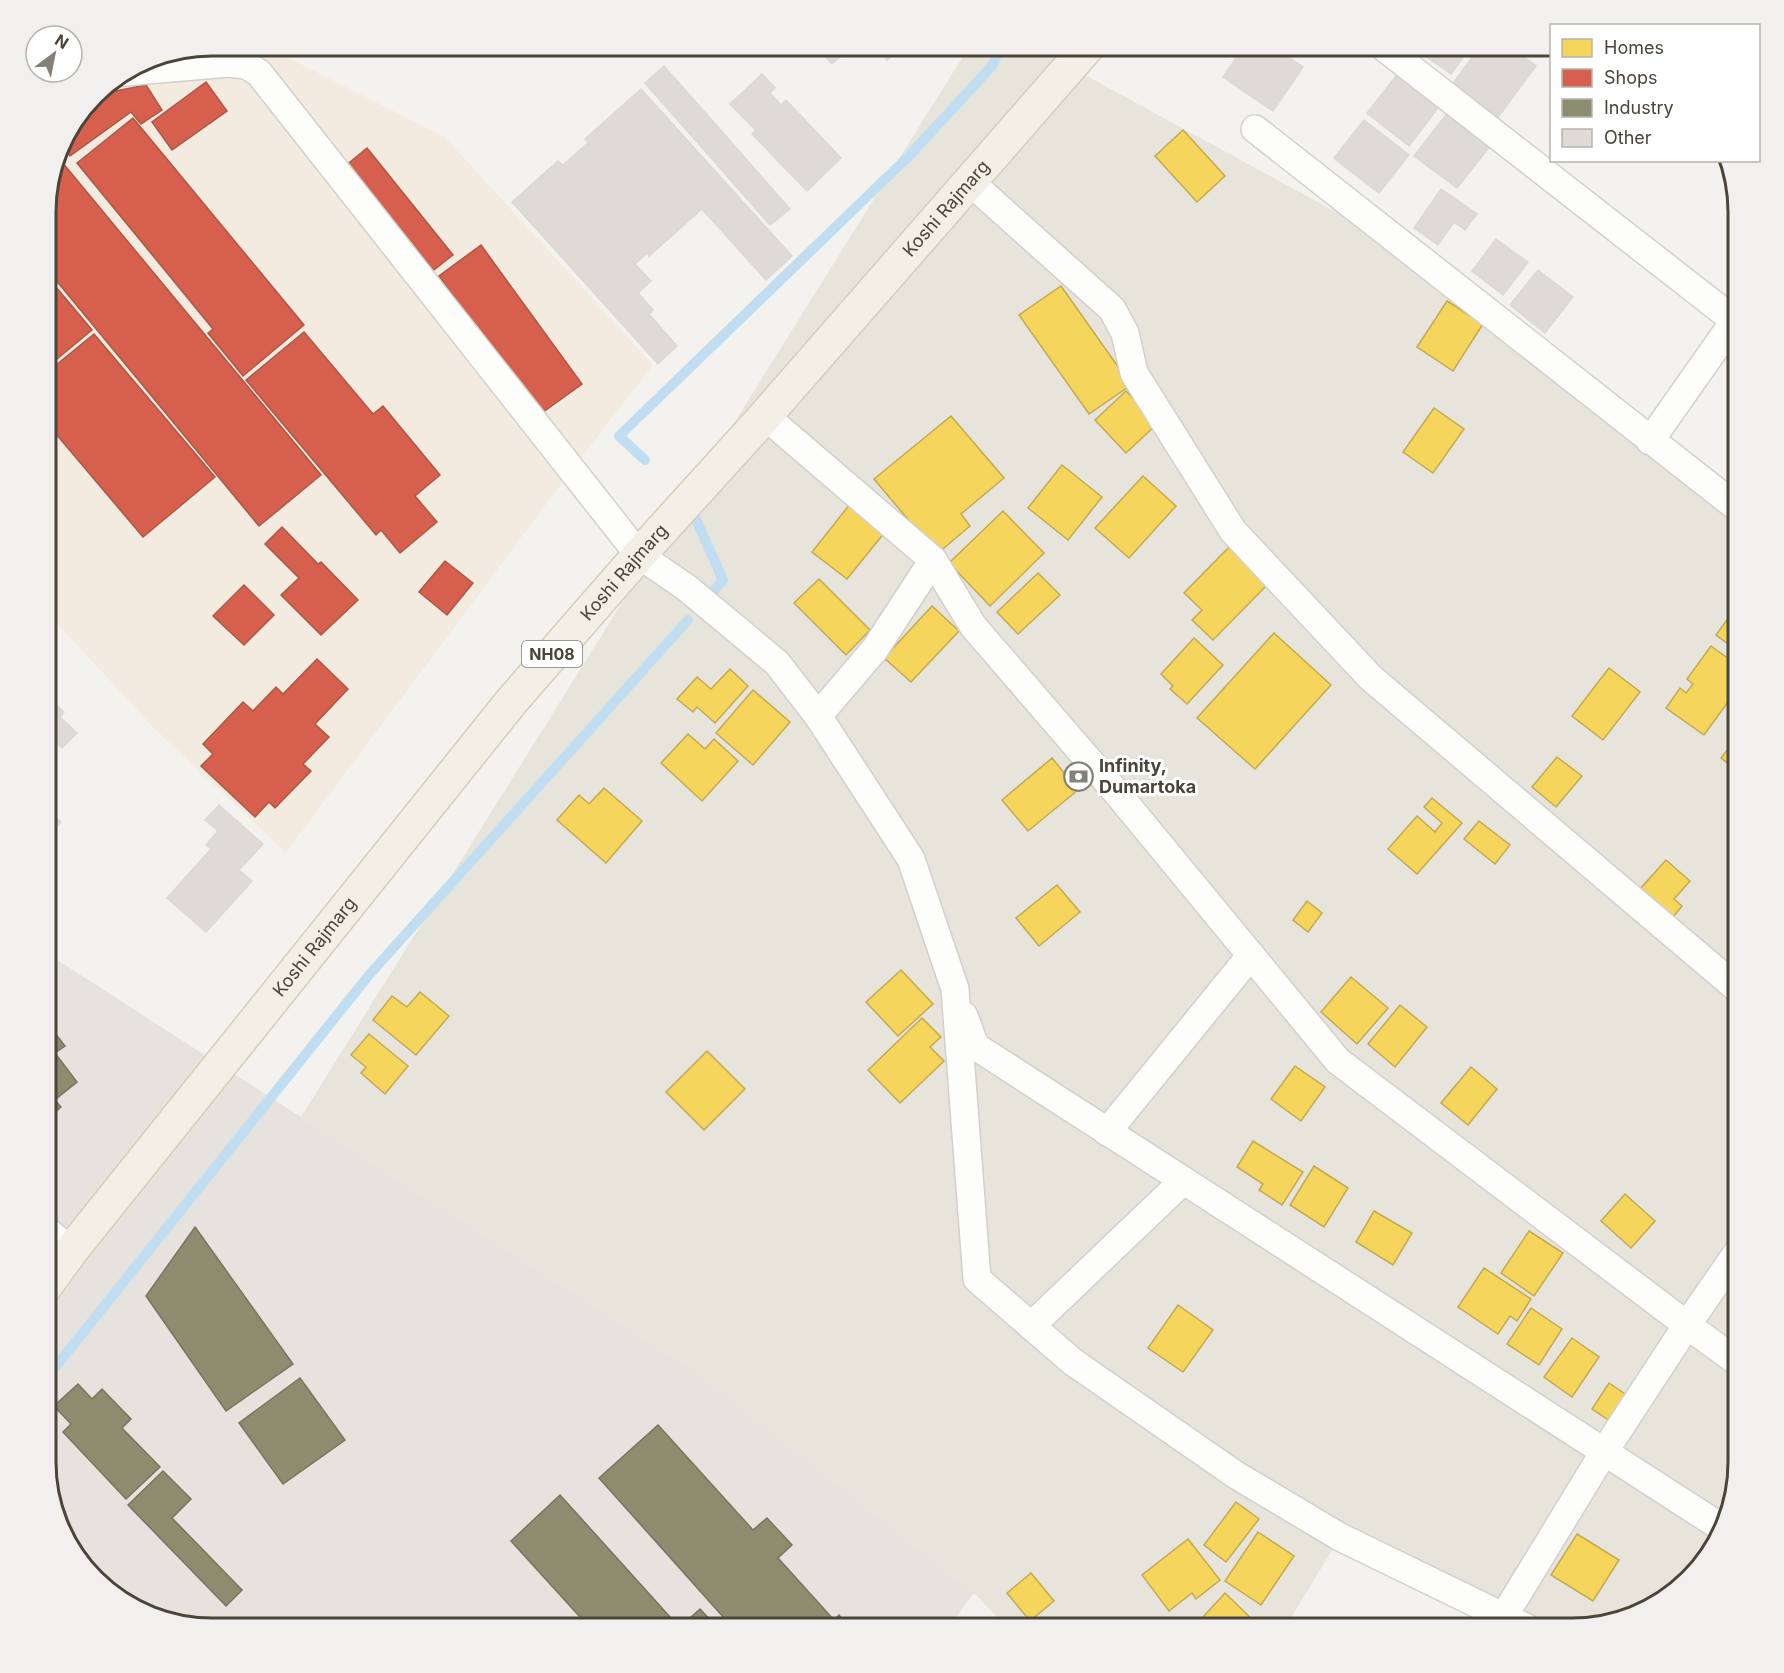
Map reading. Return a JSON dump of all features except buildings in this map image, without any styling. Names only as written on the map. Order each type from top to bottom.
[{"type":"main road","name":"Koshi Rajmarg","points":[[56,1272],[511,702],[639,555],[765,416],[1079,56]]},
{"type":"street","points":[[153,67],[212,56]]},
{"type":"street","points":[[227,56],[259,73],[639,555],[687,588],[777,663],[818,716],[911,859],[975,1046],[1716,1524]]},
{"type":"street","points":[[1395,56],[1728,315]]},
{"type":"street","points":[[1255,129],[1728,501]]},
{"type":"street","points":[[969,181],[1112,309],[1125,333],[1134,373],[1233,531],[1371,678],[1728,981]]},
{"type":"street","points":[[1650,441],[1728,334]]},
{"type":"street","points":[[765,416],[933,560],[973,626],[1117,793],[1338,1062],[1728,1355]]},
{"type":"street","points":[[818,716],[875,649],[933,560]]},
{"type":"street","points":[[1107,1132],[1251,955]]},
{"type":"street","points":[[955,989],[977,1279],[1073,1362],[1236,1475],[1340,1537],[1507,1618]]},
{"type":"street","points":[[1031,1326],[1183,1181]]},
{"type":"street","points":[[56,1238],[71,1251]]},
{"type":"street","points":[[1517,1618],[1604,1452],[1728,1266]]},
{"type":"shaded area","points":[[201,56],[285,56],[445,137],[653,365],[570,472],[286,853],[156,730],[56,623],[57,191],[67,152],[76,134],[94,109],[109,94],[134,76],[161,64]]},
{"type":"shaded area","points":[[963,56],[1050,56],[1433,265],[1728,488],[1728,1472],[1717,1521],[1702,1548],[1683,1572],[1650,1597],[1632,1606],[1583,1617],[1506,1618],[1340,1537],[1291,1618],[998,1618],[974,1593],[695,1371],[301,1117]]},
{"type":"shaded area","points":[[56,959],[695,1371],[974,1593],[955,1618],[212,1618],[171,1612],[152,1606],[125,1591],[101,1572],[76,1539],[61,1502],[56,1472]]},
{"type":"waterway","points":[[645,460],[619,436],[908,157],[992,66],[997,56]]},
{"type":"waterway","points":[[695,517],[723,580],[713,592]]},
{"type":"waterway","points":[[56,1366],[369,975],[688,620]]},
{"type":"place","name":"Infinity, Dumartoka","points":[[1078,776]]}]
